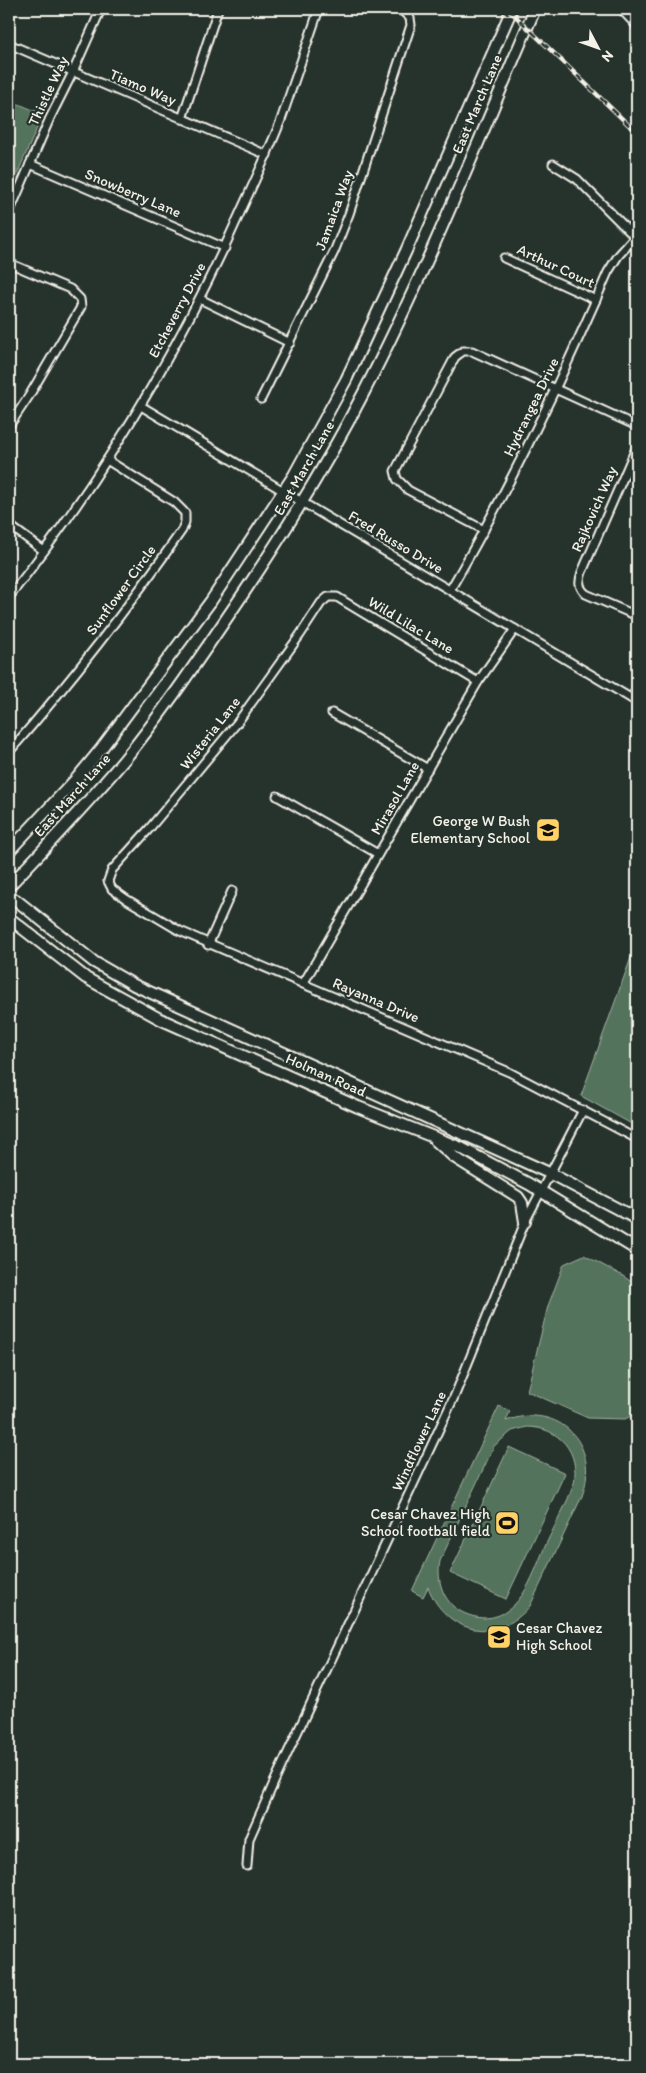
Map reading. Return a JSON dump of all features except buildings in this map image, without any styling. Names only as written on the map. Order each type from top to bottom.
[{"type":"main road","name":"East March Lane","points":[[9,851],[77,778],[101,749],[210,601],[285,491],[350,371],[406,251],[512,9]]},
{"type":"main road","name":"East March Lane","points":[[9,886],[84,806],[167,704],[247,589],[303,501],[364,393],[396,327],[535,9]]},
{"type":"main road","name":"Holman Road","points":[[9,898],[16,900],[94,962],[134,985],[549,1173],[637,1219]]},
{"type":"main road","name":"Holman Road","points":[[9,918],[86,978],[160,1020],[358,1107],[461,1148],[540,1190],[637,1250]]},
{"type":"main road","points":[[429,1134],[454,1157],[518,1197],[522,1203],[525,1222]]},
{"type":"street","name":"Thistle Way","points":[[9,213],[50,118],[101,9]]},
{"type":"street","points":[[182,119],[218,9]]},
{"type":"street","name":"Etcheverry Drive","points":[[9,597],[44,551],[107,460],[141,406],[200,298],[267,155],[319,9]]},
{"type":"street","name":"Jamaica Way","points":[[261,399],[334,252],[349,214],[411,21],[400,9]]},
{"type":"street","points":[[621,9],[637,26]]},
{"type":"street","name":"Tiamo Way","points":[[9,44],[267,155]]},
{"type":"street","name":"Snowberry Lane","points":[[30,164],[224,248]]},
{"type":"street","points":[[553,164],[577,179],[636,238]]},
{"type":"street","name":"Hydrangea Drive","points":[[450,590],[533,438],[608,272],[618,256],[636,238]]},
{"type":"street","name":"Arthur Court","points":[[504,258],[596,300]]},
{"type":"street","points":[[9,263],[70,290],[80,300],[81,308],[34,388],[9,426]]},
{"type":"street","points":[[200,298],[290,343]]},
{"type":"street","points":[[484,530],[408,490],[397,479],[395,471],[455,356],[463,350],[472,351],[637,426]]},
{"type":"street","name":"Fred Russo Drive","points":[[141,406],[635,701]]},
{"type":"street","name":"Rajkovich Way","points":[[637,446],[582,572],[579,585],[586,594],[637,616]]},
{"type":"street","name":"Sunflower Circle","points":[[9,752],[72,679],[123,612],[182,530],[185,522],[185,513],[174,502],[107,460]]},
{"type":"street","points":[[9,525],[44,551]]},
{"type":"street","name":"Wild Lilac Lane","points":[[328,597],[337,598],[345,602],[478,682]]},
{"type":"street","name":"Wisteria Lane","points":[[108,882],[112,870],[149,829],[237,723],[321,603],[328,597]]},
{"type":"street","name":"Mirasol Lane","points":[[302,984],[478,682],[515,629]]},
{"type":"street","points":[[635,701],[637,688]]},
{"type":"street","points":[[332,713],[428,769]]},
{"type":"street","points":[[277,796],[378,854]]},
{"type":"street","name":"Rayanna Drive","points":[[108,882],[112,889],[154,917],[208,945],[501,1068],[637,1138]]},
{"type":"street","points":[[208,945],[232,891]]},
{"type":"street","name":"Windflower Lane","points":[[247,1866],[249,1840],[448,1411],[525,1222],[583,1110]]},
{"type":"green space","points":[[9,100],[43,114],[9,193]]},
{"type":"green space","points":[[637,941],[637,1127],[581,1096]]},
{"type":"green space","points":[[584,1255],[623,1276],[637,1286],[637,1413],[625,1419],[588,1418],[527,1391],[548,1306],[564,1264]]},
{"type":"green space","points":[[499,1406],[510,1411],[506,1421],[525,1416],[542,1417],[558,1422],[571,1432],[580,1444],[585,1460],[586,1477],[582,1496],[530,1606],[517,1618],[503,1626],[488,1630],[473,1629],[459,1624],[447,1615],[436,1603],[428,1587],[423,1597],[412,1591]],"holes":[[[527,1427],[549,1431],[565,1443],[574,1461],[574,1483],[565,1506],[532,1578],[518,1600],[499,1615],[486,1618],[461,1612],[454,1607],[443,1592],[439,1574],[440,1561],[494,1446],[512,1431]]]},
{"type":"green space","name":"Cesar Chavez High School football field","points":[[509,1447],[565,1473],[506,1599],[450,1573]]},
{"type":"railway","points":[[508,9],[637,133]]},
{"type":"place","name":"George W Bush Elementary School","points":[[548,830]]},
{"type":"place","name":"Cesar Chavez High School football field","points":[[507,1523]]},
{"type":"place","name":"Cesar Chavez High School","points":[[499,1637]]}]
